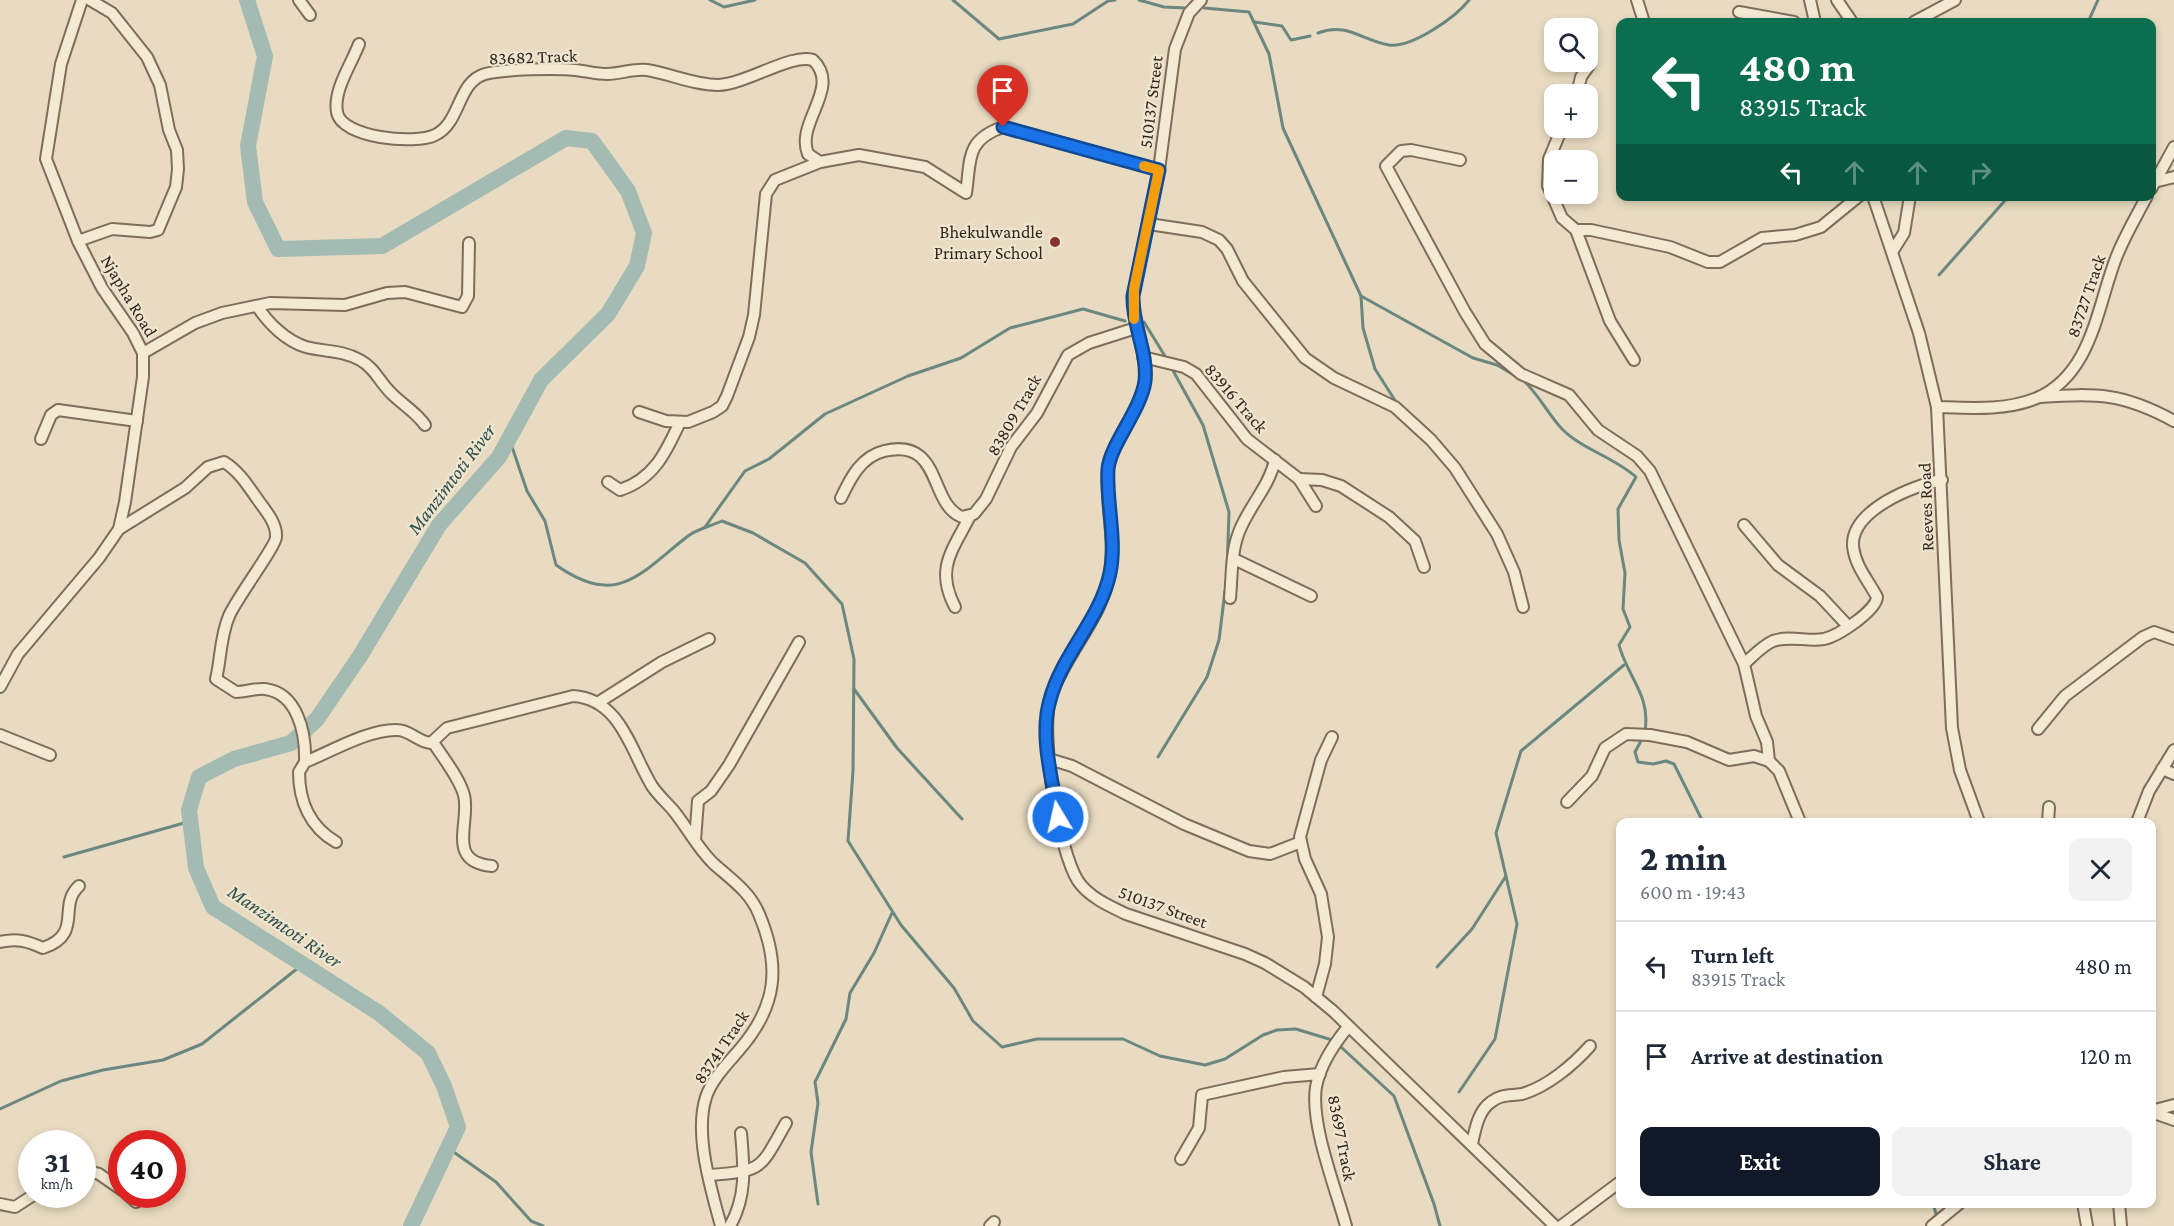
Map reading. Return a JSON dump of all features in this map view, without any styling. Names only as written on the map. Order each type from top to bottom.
[{"type":"street","name":"Njapha Road","points":[[0,687],[18,654],[99,558],[119,529],[144,377],[143,353],[133,333],[102,288],[78,241],[46,159],[61,64],[82,0]]},
{"type":"street","points":[[78,241],[103,230],[150,232],[158,230],[176,187],[178,169],[177,150],[169,130],[160,85],[152,67],[112,13],[90,0]]},
{"type":"street","points":[[299,0],[310,15]]},
{"type":"street","points":[[1637,0],[1643,18]]},
{"type":"street","points":[[1810,0],[1814,18]]},
{"type":"street","points":[[1837,0],[1849,18]]},
{"type":"street","points":[[1921,18],[1954,0]]},
{"type":"street","name":"510137 Street","points":[[1197,1],[1180,29],[1175,49],[1159,170],[1133,296],[1136,328],[1143,357],[1143,389],[1109,464],[1111,570],[1102,601],[1057,681],[1047,713],[1049,759],[1065,849],[1074,873],[1087,891],[1126,914],[1265,963],[1316,997],[1555,1226]]},
{"type":"street","points":[[1739,12],[1772,18]]},
{"type":"street","name":"83682 Track","points":[[359,44],[341,88],[336,109],[338,116],[353,129],[414,141],[435,135],[446,128],[470,84],[486,74],[549,69],[609,74],[645,70],[711,85],[722,85],[756,76],[802,57],[813,60],[823,78],[821,93],[805,144],[808,154],[820,162]]},
{"type":"street","points":[[639,412],[680,422],[695,420],[722,406],[732,384],[754,315],[766,194],[770,186],[782,176],[820,162],[859,155],[925,167],[966,193],[973,147],[985,135],[1003,127],[1159,170]]},
{"type":"street","points":[[1558,138],[1549,159],[1548,186],[1564,221],[1580,229],[1670,247],[1708,262],[1720,262],[1762,238],[1795,235],[1821,227],[1853,201]]},
{"type":"street","points":[[2156,180],[2174,147]]},
{"type":"street","points":[[1460,160],[1412,150],[1401,152],[1386,166],[1465,312],[1485,344],[1521,374],[1569,395],[1599,430],[1637,456],[1650,471],[1744,664],[1756,716],[1767,742],[1769,761]]},
{"type":"street","points":[[2156,185],[2174,177]]},
{"type":"street","name":"Reeves Road","points":[[1875,201],[1926,359],[1936,407],[1942,480],[1952,728],[1959,770],[1977,818]]},
{"type":"street","points":[[1892,252],[1904,233],[1909,201]]},
{"type":"street","name":"83727 Track","points":[[1936,407],[1998,407],[2039,397],[2068,373],[2084,354],[2116,259],[2145,201]]},
{"type":"street","points":[[1149,224],[1202,232],[1219,240],[1227,249],[1243,281],[1305,358],[1334,378],[1395,407],[1431,440],[1455,468],[1497,534],[1514,572],[1523,607]]},
{"type":"street","points":[[1580,229],[1610,321],[1634,360]]},
{"type":"street","points":[[143,353],[195,323],[270,303],[345,305],[387,293],[405,292],[462,307],[468,297],[469,243]]},
{"type":"street","points":[[257,306],[278,330],[298,343],[306,347],[333,350],[362,361],[390,393],[408,406],[425,425]]},
{"type":"street","name":"83809 Track","points":[[955,607],[946,591],[945,572],[948,559],[970,516],[992,488],[1011,447],[1034,418],[1064,359],[1079,347],[1136,328]]},
{"type":"street","name":"83916 Track","points":[[1143,357],[1184,367],[1196,374],[1238,429],[1299,478],[1316,506]]},
{"type":"street","points":[[2039,397],[2088,394],[2116,396],[2136,401],[2174,421]]},
{"type":"street","points":[[41,439],[51,415],[58,410],[137,421]]},
{"type":"street","points":[[608,482],[620,490],[651,473],[662,458],[680,422]]},
{"type":"street","points":[[841,498],[854,472],[873,454],[891,450],[907,451],[924,461],[932,469],[952,512],[962,518],[970,516]]},
{"type":"street","points":[[1230,598],[1238,535],[1246,517],[1266,486],[1275,460]]},
{"type":"street","points":[[119,529],[185,488],[212,465],[224,462],[235,469],[270,517],[276,534],[272,548],[254,572],[229,616],[222,635],[216,679],[236,692],[262,688],[284,695],[297,718],[305,740],[305,762],[299,772],[304,805],[317,828],[336,842]]},
{"type":"street","points":[[1299,478],[1322,480],[1341,486],[1389,517],[1415,541],[1424,567]]},
{"type":"street","points":[[1744,664],[1765,645],[1774,641],[1792,637],[1826,639],[1872,608],[1877,600],[1855,555],[1854,537],[1857,529],[1871,513],[1898,495],[1917,485],[1942,480]]},
{"type":"street","points":[[1744,525],[1778,565],[1820,596],[1848,626]]},
{"type":"street","points":[[1234,559],[1311,596]]},
{"type":"street","points":[[2038,729],[2065,696],[2143,637],[2154,632],[2174,639]]},
{"type":"street","points":[[305,762],[372,734],[389,730],[406,731],[427,742],[433,742],[447,728],[493,715],[524,711],[573,696],[599,702],[662,662],[709,639]]},
{"type":"street","points":[[695,840],[698,801],[711,791],[729,765],[799,642]]},
{"type":"street","name":"83741 Track","points":[[599,702],[605,706],[619,725],[654,789],[713,863],[745,891],[759,912],[765,929],[771,956],[772,986],[769,1001],[756,1029],[713,1083],[707,1096],[701,1126],[721,1226]]},
{"type":"street","points":[[1567,802],[1592,776],[1605,748],[1626,734],[1650,735],[1687,742],[1729,760],[1754,756],[1769,761],[1779,771],[1798,818]]},
{"type":"street","points":[[0,735],[50,755]]},
{"type":"street","points":[[1316,997],[1325,964],[1328,937],[1321,894],[1301,842],[1313,785],[1332,737]]},
{"type":"street","points":[[433,742],[464,795],[463,840],[468,855],[477,864],[492,866]]},
{"type":"street","points":[[2139,818],[2162,769],[2174,750]]},
{"type":"street","points":[[1049,759],[1072,766],[1184,824],[1249,851],[1270,854],[1301,842]]},
{"type":"street","points":[[2162,769],[2174,774]]},
{"type":"street","points":[[2048,818],[2049,807]]},
{"type":"street","points":[[0,942],[14,939],[30,941],[43,948],[49,945],[67,929],[70,895],[79,886]]},
{"type":"street","name":"83697 Track","points":[[1346,1226],[1325,1152],[1317,1110],[1316,1088],[1335,1043],[1348,1027]]},
{"type":"street","points":[[1472,1144],[1477,1125],[1490,1102],[1503,1095],[1522,1094],[1548,1081],[1580,1058],[1590,1046]]},
{"type":"street","points":[[1181,1159],[1199,1128],[1202,1095],[1284,1077],[1320,1074]]},
{"type":"street","points":[[2156,1110],[2174,1104]]},
{"type":"street","points":[[2156,1114],[2174,1120]]},
{"type":"street","points":[[709,1175],[744,1173],[763,1163],[786,1123]]},
{"type":"street","points":[[730,1226],[742,1201],[744,1173],[741,1133]]},
{"type":"street","points":[[1561,1226],[1616,1185]]},
{"type":"street","points":[[0,1204],[18,1206]]},
{"type":"street","points":[[1932,1226],[1954,1208]]},
{"type":"street","points":[[2084,1208],[2087,1226]]},
{"type":"street","points":[[2119,1208],[2121,1226]]},
{"type":"waterway","name":"Manzimtoti River","points":[[247,0],[265,56],[248,146],[255,202],[278,249],[382,246],[566,138],[592,141],[628,191],[644,233],[637,266],[608,314],[541,380],[499,457],[439,525],[360,656],[317,719],[291,743],[234,759],[199,777],[189,810],[196,868],[213,907],[379,1013],[428,1053],[444,1086],[458,1127],[411,1226]]},
{"type":"waterway","points":[[710,0],[724,7],[755,0]]},
{"type":"waterway","points":[[953,0],[999,39],[1073,24],[1108,1],[1115,0]]},
{"type":"waterway","points":[[1139,0],[1164,7],[1186,8]]},
{"type":"waterway","points":[[1318,33],[1328,30],[1346,31],[1379,43],[1399,45],[1433,30],[1454,15],[1469,0]]},
{"type":"waterway","points":[[2090,18],[2098,0]]},
{"type":"waterway","points":[[1204,8],[1249,12],[1269,54],[1283,128],[1361,296],[1363,328],[1375,369],[1396,402]]},
{"type":"waterway","points":[[1254,22],[1282,26],[1291,40],[1310,36]]},
{"type":"waterway","points":[[1939,275],[2005,201]]},
{"type":"waterway","points":[[1361,296],[1473,358],[1497,365],[1519,378]]},
{"type":"waterway","points":[[705,527],[745,471],[769,459],[825,414],[908,376],[961,358],[1010,328],[1083,309],[1125,321]]},
{"type":"waterway","points":[[1144,322],[1168,361]]},
{"type":"waterway","points":[[1171,367],[1203,425],[1229,512],[1227,570]]},
{"type":"waterway","points":[[1524,381],[1570,436],[1636,477],[1618,509],[1619,540],[1625,573],[1623,609],[1630,627],[1619,645],[1642,696],[1646,718],[1645,730]]},
{"type":"waterway","points":[[509,438],[527,491],[545,521],[556,565],[578,578],[596,584],[612,585],[627,581],[692,534],[722,521],[753,533],[805,563],[842,604],[854,659],[853,771],[848,841],[901,925],[954,988],[973,1021],[1002,1047],[1037,1039],[1123,1039],[1160,1056],[1205,1065],[1225,1059],[1263,1035],[1277,1030],[1296,1029],[1332,1040]]},
{"type":"waterway","points":[[1158,757],[1207,677],[1219,640],[1225,591]]},
{"type":"waterway","points":[[1459,1092],[1495,1039],[1517,924],[1496,833],[1521,751],[1624,665]]},
{"type":"waterway","points":[[854,689],[897,748],[962,819]]},
{"type":"waterway","points":[[1643,737],[1635,752],[1638,762],[1653,764],[1666,761],[1674,764],[1701,818]]},
{"type":"waterway","points":[[64,857],[191,821]]},
{"type":"waterway","points":[[1437,967],[1472,929],[1506,876]]},
{"type":"waterway","points":[[818,1204],[811,1152],[818,1103],[815,1082],[846,1019],[850,993],[874,953],[892,913]]},
{"type":"waterway","points":[[0,1109],[61,1081],[103,1070],[163,1060],[202,1044],[303,964]]},
{"type":"waterway","points":[[1341,1047],[1394,1096],[1440,1226]]},
{"type":"waterway","points":[[448,1148],[496,1182],[531,1221],[543,1226]]},
{"type":"waterway","points":[[1934,1208],[1936,1214]]},
{"type":"slow traffic","points":[[1134,319],[1132,310],[1134,289],[1152,215],[1159,170],[1144,166]]},
{"type":"place","name":"Bhekulwandle Primary School","points":[[1055,242]]},
{"type":"route","points":[[1003,127],[1159,170],[1152,215],[1136,279],[1132,310],[1143,357],[1145,381],[1135,411],[1108,470],[1111,570],[1102,601],[1057,681],[1047,713],[1049,759],[1058,817]]}]
